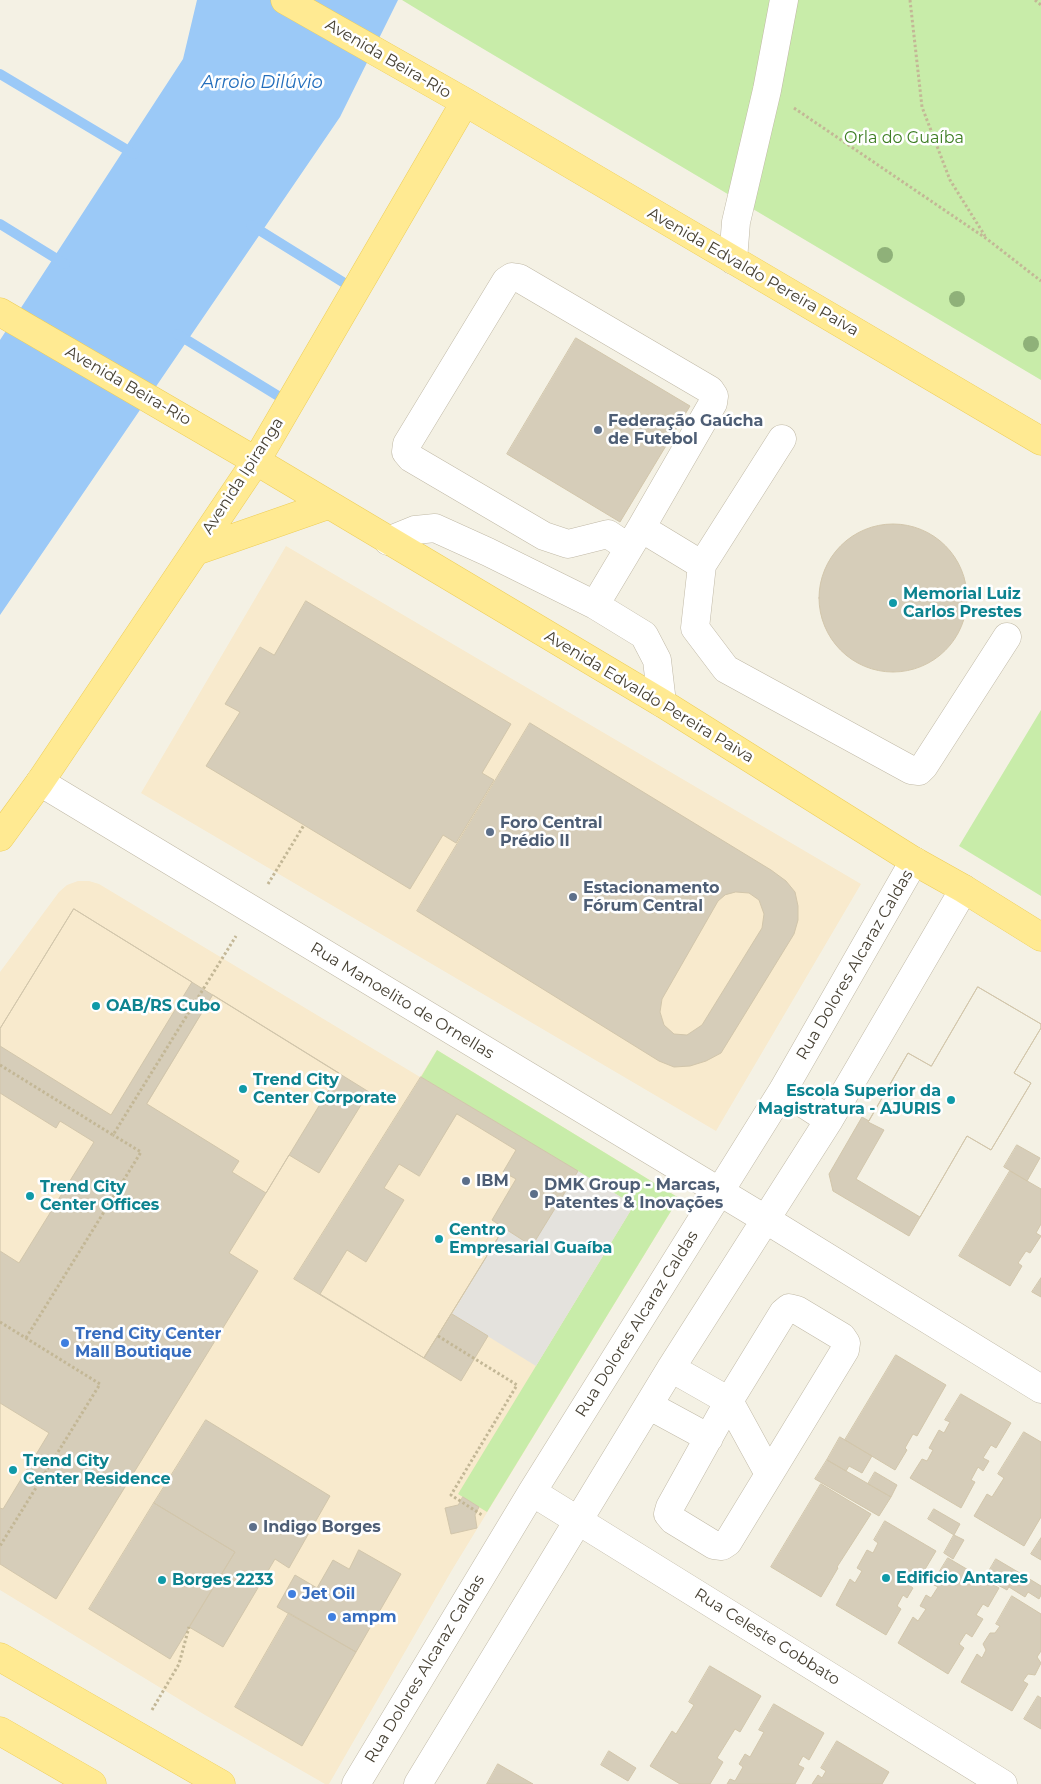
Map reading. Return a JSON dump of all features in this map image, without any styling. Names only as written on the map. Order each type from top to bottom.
[{"type":"main road","name":"Avenida Beira-Rio","points":[[285,0],[465,102]]},
{"type":"main road","name":"Avenida Edvaldo Pereira Paiva","points":[[465,102],[1041,441]]},
{"type":"main road","name":"Avenida Ipiranga","points":[[0,837],[40,782],[256,461],[465,102]]},
{"type":"main road","name":"Avenida Beira-Rio","points":[[0,312],[256,461]]},
{"type":"main road","name":"Avenida Edvaldo Pereira Paiva","points":[[256,461],[662,703],[914,861],[964,889],[1041,937]]},
{"type":"main road","points":[[196,550],[328,505]]},
{"type":"main road","points":[[0,1657],[222,1784]]},
{"type":"main road","points":[[0,1731],[92,1784]]},
{"type":"street","points":[[733,260],[736,222],[767,90],[784,0]]},
{"type":"street","points":[[595,605],[635,538],[713,403],[714,396],[710,390],[519,278],[512,277],[506,282],[476,330],[407,444],[406,452],[411,458],[544,536],[568,544],[608,534],[635,538],[702,565]]},
{"type":"street","points":[[782,439],[702,565],[695,628],[726,669],[911,770],[919,770],[924,766],[1007,637]]},
{"type":"street","points":[[388,541],[415,530],[435,528],[595,605],[644,635],[657,660],[662,703]]},
{"type":"street","name":"Rua Manoelito de Ornellas","points":[[40,782],[765,1219]]},
{"type":"street","name":"Rua Dolores Alcaraz Caldas","points":[[356,1784],[532,1492],[783,1090],[914,861]]},
{"type":"street","points":[[418,1784],[578,1520],[650,1406],[671,1368],[829,1120],[964,889]]},
{"type":"street","points":[[783,1090],[829,1120]]},
{"type":"street","points":[[765,1219],[1041,1389]]},
{"type":"street","points":[[789,1308],[797,1310],[842,1337],[846,1343],[845,1350],[728,1542],[722,1546],[714,1545],[673,1520],[668,1514],[670,1506],[730,1401],[783,1313],[789,1308]]},
{"type":"street","points":[[671,1368],[730,1401],[769,1474]]},
{"type":"street","points":[[650,1406],[708,1438]]},
{"type":"street","name":"Rua Celeste Gobbato","points":[[532,1492],[1003,1784]]},
{"type":"path","points":[[910,0],[922,107],[950,180],[987,238]]},
{"type":"path","points":[[1035,0],[1041,5]]},
{"type":"path","points":[[767,90],[987,238],[1041,281]]},
{"type":"path","points":[[113,1135],[223,958]]},
{"type":"path","points":[[0,1064],[140,1152],[26,1338]]},
{"type":"path","points":[[0,1322],[100,1384],[2,1539],[0,1546]]},
{"type":"path","points":[[438,1336],[517,1385],[451,1495],[509,1530]]},
{"type":"path","points":[[136,1736],[179,1664],[189,1627]]},
{"type":"shaded area","name":"Foro Central Prédio II","points":[[286,546],[861,884],[716,1131],[141,793]]},
{"type":"shaded area","points":[[78,881],[89,881],[99,884],[420,1077],[437,1050],[679,1198],[452,1570],[329,1784],[325,1784],[205,1715],[0,1590],[0,972],[59,892],[67,885]]},
{"type":"shaded area","points":[[578,1171],[634,1205],[536,1366],[452,1314],[504,1228],[532,1245]]},
{"type":"green space","name":"Orla do Guaíba","points":[[402,0],[1041,0],[1041,380],[443,25]]},
{"type":"green space","points":[[1041,710],[1041,896],[959,846]]},
{"type":"green space","points":[[437,1050],[679,1198],[487,1512],[458,1494],[634,1205],[421,1077]]},
{"type":"water","name":"Arroio Dilúvio","points":[[197,0],[398,0],[340,117],[0,615],[0,340],[183,59]]},
{"type":"building","name":"Federação Gaúcha de Futebol","points":[[576,338],[690,406],[620,522],[507,454]]},
{"type":"building","name":"Memorial Luiz Carlos Prestes","points":[[893,524],[921,530],[945,546],[961,570],[967,598],[961,626],[945,650],[921,666],[893,672],[865,666],[841,650],[825,626],[819,598],[825,570],[841,546],[865,530]]},
{"type":"building","points":[[306,601],[511,724],[482,773],[494,780],[456,843],[443,835],[410,889],[206,766],[240,712],[225,704],[260,647],[274,655]]},
{"type":"building","name":"Estacionamento Fórum Central","points":[[530,723],[786,881],[795,892],[798,920],[794,934],[721,1053],[706,1061],[690,1066],[674,1067],[659,1061],[417,911]],"holes":[[[736,892],[749,893],[759,900],[764,914],[762,928],[702,1025],[687,1035],[674,1034],[664,1025],[660,1012],[662,999],[718,901],[725,895]]]},
{"type":"building","points":[[74,909],[369,1092],[319,1173],[289,1155],[229,1253],[258,1271],[56,1599],[0,1564],[0,1029]]},
{"type":"building","name":"OAB/RS Cubo","points":[[74,909],[192,982],[111,1115],[0,1046],[0,1029]]},
{"type":"building","name":"Escola Superior da Magistratura - AJURIS","points":[[978,987],[1041,1024],[1041,1028],[1014,1073],[1031,1083],[991,1150],[967,1136],[920,1217],[856,1179],[884,1130],[868,1122],[908,1053],[931,1066]]},
{"type":"building","name":"Escola Superior da Magistratura - AJURIS","points":[[978,987],[1041,1024],[1041,1028],[1014,1073],[1031,1083],[991,1150],[967,1136],[909,1236],[833,1191],[829,1174],[862,1117],[869,1121],[908,1053],[931,1066]]},
{"type":"building","name":"Trend City Center Corporate","points":[[213,995],[339,1073],[266,1193],[232,1172],[239,1161],[147,1104]]},
{"type":"building","points":[[421,1077],[578,1171],[532,1246],[504,1228],[424,1358],[294,1279]]},
{"type":"building","name":"Trend City Center Offices","points":[[0,1093],[56,1128],[60,1121],[94,1142],[19,1263],[0,1251]]},
{"type":"building","name":"Centro Empresarial Guaíba","points":[[457,1114],[516,1150],[503,1172],[516,1179],[492,1220],[504,1228],[424,1358],[320,1294],[347,1250],[366,1262],[404,1200],[384,1188],[399,1164],[419,1176]]},
{"type":"building","points":[[1017,1145],[1040,1158],[1027,1181],[1004,1167]]},
{"type":"building","points":[[1010,1171],[1041,1189],[1041,1224],[1036,1233],[1041,1236],[1030,1253],[1026,1251],[1018,1263],[1022,1266],[1010,1286],[959,1256]]},
{"type":"building","points":[[1041,1278],[1041,1297],[1032,1292]]},
{"type":"building","points":[[452,1314],[488,1336],[461,1381],[424,1358]]},
{"type":"building","points":[[896,1355],[946,1385],[917,1436],[913,1434],[905,1448],[907,1450],[895,1470],[845,1440]]},
{"type":"building","points":[[961,1394],[1011,1423],[996,1448],[991,1445],[983,1458],[989,1461],[983,1471],[978,1467],[971,1480],[975,1482],[961,1508],[910,1478],[922,1459],[927,1461],[933,1450],[929,1448],[939,1430],[944,1433],[950,1422],[945,1420]]},
{"type":"building","name":"Trend City Center Residence","points":[[0,1403],[49,1433],[3,1509],[0,1508]]},
{"type":"building","name":"Indigo Borges","points":[[206,1420],[330,1496],[289,1568],[275,1559],[223,1647],[189,1627],[235,1552],[154,1503]]},
{"type":"building","points":[[1024,1432],[1041,1442],[1041,1517],[1024,1546],[974,1516],[987,1494],[992,1497],[1004,1478],[998,1474]]},
{"type":"building","points":[[840,1437],[872,1456],[862,1473],[849,1466],[846,1471],[827,1460]]},
{"type":"building","points":[[827,1460],[891,1497],[879,1516],[815,1479]]},
{"type":"building","points":[[875,1472],[897,1485],[891,1497],[868,1484]]},
{"type":"building","points":[[821,1484],[871,1514],[837,1567],[821,1597],[771,1567]]},
{"type":"building","points":[[463,1497],[479,1507],[475,1515],[477,1528],[451,1534],[445,1508],[458,1505]]},
{"type":"building","name":"Borges 2233","points":[[154,1503],[235,1552],[170,1659],[89,1609]]},
{"type":"building","points":[[934,1509],[960,1524],[954,1535],[928,1519]]},
{"type":"building","name":"Edificio Antares","points":[[885,1521],[936,1551],[921,1576],[916,1573],[909,1585],[913,1588],[907,1598],[903,1595],[897,1606],[901,1609],[886,1635],[836,1605],[850,1579],[855,1583],[862,1571],[857,1568],[867,1550],[873,1553],[878,1543],[874,1540]]},
{"type":"building","points":[[954,1535],[964,1540],[953,1559],[944,1553]]},
{"type":"building","points":[[1041,1538],[1041,1560],[1031,1554]]},
{"type":"building","points":[[359,1550],[401,1574],[356,1652],[277,1607],[295,1575],[317,1588],[333,1560],[349,1569]]},
{"type":"building","points":[[948,1558],[999,1588],[988,1607],[983,1604],[976,1615],[983,1619],[972,1637],[966,1633],[959,1644],[964,1648],[948,1674],[898,1643],[913,1617],[918,1621],[926,1609],[920,1606],[926,1595],[931,1598],[938,1587],[932,1584]]},
{"type":"building","points":[[996,1559],[1018,1572],[1007,1590],[985,1578]]},
{"type":"building","points":[[1018,1572],[1041,1586],[1039,1599],[1028,1592],[1025,1597],[1009,1587]]},
{"type":"building","points":[[1012,1596],[1041,1614],[1041,1651],[1037,1657],[1041,1663],[1035,1675],[1028,1674],[1023,1681],[1028,1684],[1012,1711],[961,1682],[977,1654],[982,1658],[986,1650],[983,1644],[990,1633],[995,1633],[1000,1626],[996,1624]]},
{"type":"building","points":[[289,1613],[356,1652],[302,1746],[235,1707]]},
{"type":"building","points":[[710,1666],[761,1696],[740,1732],[735,1729],[717,1758],[723,1762],[710,1784],[680,1784],[650,1766],[672,1731],[676,1734],[694,1705],[689,1702]]},
{"type":"building","points":[[1038,1696],[1041,1698],[1041,1729],[1024,1719]]},
{"type":"building","points":[[774,1704],[824,1733],[809,1760],[803,1756],[798,1765],[804,1768],[795,1784],[727,1784],[730,1779],[735,1781],[743,1767],[739,1764],[745,1754],[750,1757],[764,1732],[759,1730]]},
{"type":"building","points":[[837,1741],[889,1772],[882,1784],[812,1784],[818,1775],[822,1778],[826,1771],[821,1768]]},
{"type":"building","points":[[609,1751],[636,1768],[628,1781],[601,1765]]},
{"type":"building","points":[[498,1764],[533,1784],[487,1784]]},
{"type":"waterway","points":[[0,74],[134,154]]},
{"type":"waterway","points":[[0,224],[65,264]]},
{"type":"waterway","points":[[251,225],[354,289]]},
{"type":"waterway","points":[[177,334],[288,402]]},
{"type":"place","name":"Federação Gaúcha de Futebol","points":[[598,430]]},
{"type":"place","name":"Memorial Luiz Carlos Prestes","points":[[893,603]]},
{"type":"place","name":"Foro Central Prédio II","points":[[490,832]]},
{"type":"place","name":"Estacionamento Fórum Central","points":[[573,897]]},
{"type":"place","name":"OAB/RS Cubo","points":[[96,1006]]},
{"type":"place","name":"Trend City Center Corporate","points":[[243,1089]]},
{"type":"place","name":"Escola Superior da Magistratura - AJURIS","points":[[951,1100]]},
{"type":"place","name":"IBM","points":[[466,1181]]},
{"type":"place","name":"DMK Group - Marcas, Patentes & Inovações","points":[[534,1194]]},
{"type":"place","name":"Trend City Center Offices","points":[[30,1196]]},
{"type":"place","name":"Centro Empresarial Guaíba","points":[[439,1239]]},
{"type":"place","name":"Trend City Center Mall Boutique","points":[[65,1343]]},
{"type":"place","name":"Trend City Center Residence","points":[[13,1470]]},
{"type":"place","name":"Indigo Borges","points":[[253,1527]]},
{"type":"place","name":"Edificio Antares","points":[[886,1578]]},
{"type":"place","name":"Borges 2233","points":[[162,1580]]},
{"type":"place","name":"Jet Oil","points":[[292,1594]]},
{"type":"place","name":"ampm","points":[[332,1617]]}]
